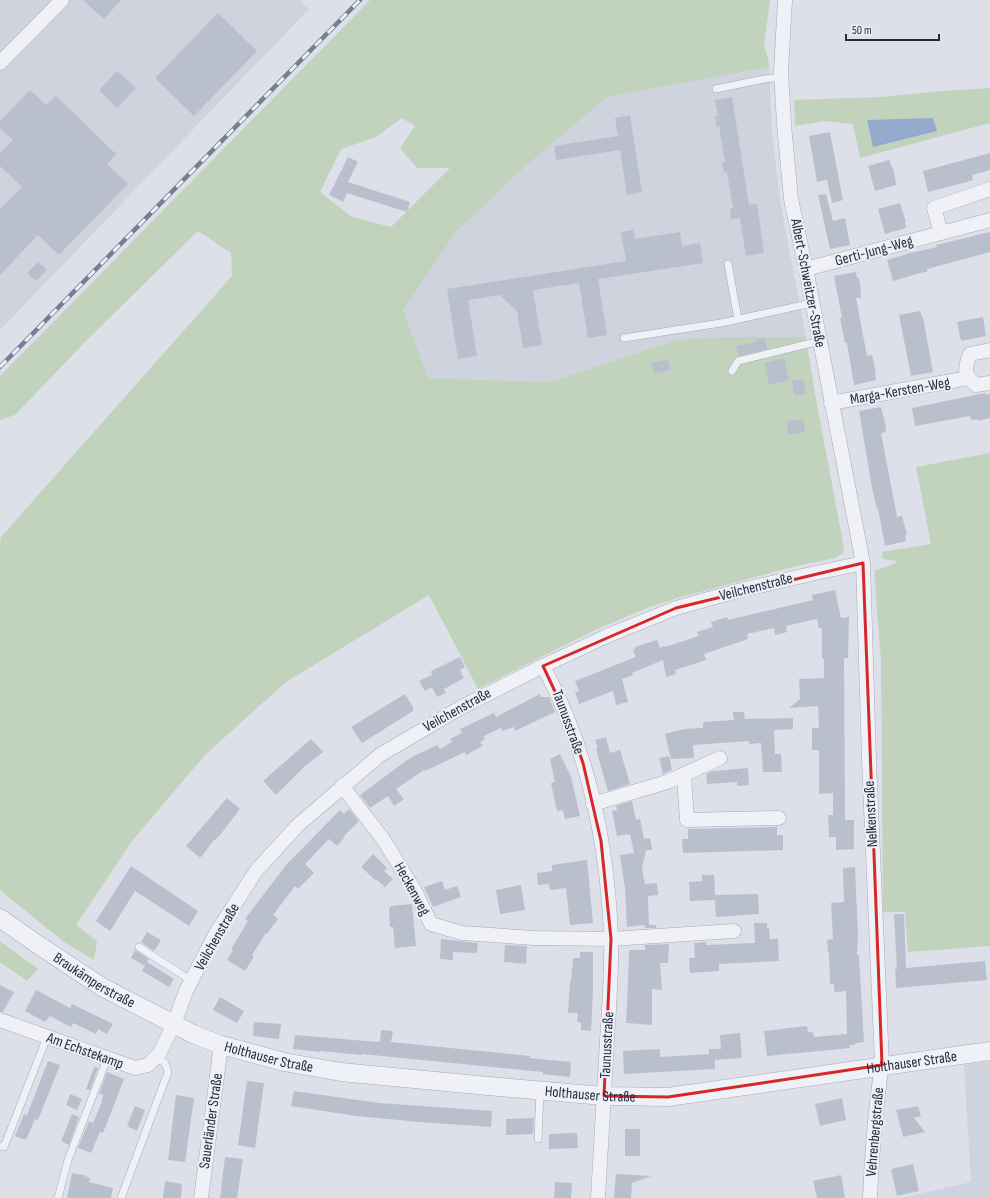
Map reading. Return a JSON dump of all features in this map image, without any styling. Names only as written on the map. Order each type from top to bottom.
[{"type":"street","points":[[0,63],[62,0]]},
{"type":"street","name":"Albert-Schweitzer-Straße","points":[[785,0],[781,77],[786,154],[791,199],[863,563]]},
{"type":"street","points":[[941,233],[934,208],[990,189]]},
{"type":"street","name":"Gerti-Jung-Weg","points":[[806,269],[990,220]]},
{"type":"street","name":"Marga-Kersten-Weg","points":[[990,350],[970,354],[965,365],[968,378],[976,385],[990,383]]},
{"type":"street","name":"Marga-Kersten-Weg","points":[[831,403],[968,378]]},
{"type":"street","name":"Veilchenstraße","points":[[174,1024],[182,1002],[216,934],[256,871],[298,825],[380,755],[460,708],[544,666],[609,635],[676,608],[756,586],[863,563]]},
{"type":"street","name":"Nelkenstraße","points":[[863,563],[869,760],[882,1065]]},
{"type":"street","name":"Taunusstraße","points":[[544,666],[554,684],[583,763],[601,840],[608,899],[611,939],[611,986],[598,1198]]},
{"type":"street","points":[[593,804],[684,776],[720,758]]},
{"type":"street","points":[[684,776],[687,820],[779,818]]},
{"type":"street","name":"Heckenweg","points":[[342,786],[383,839],[415,891],[431,924],[462,933],[534,938],[611,939]]},
{"type":"street","name":"Braukämperstraße","points":[[0,918],[102,987],[193,1034]]},
{"type":"street","points":[[611,939],[734,931]]},
{"type":"street","name":"Am Echstekamp","points":[[0,1020],[135,1068],[148,1065],[159,1054],[174,1024]]},
{"type":"street","name":"Holthauser Straße","points":[[193,1034],[284,1062],[341,1072],[604,1096],[668,1097],[882,1065],[990,1051]]},
{"type":"street","name":"Sauerländer Straße","points":[[201,1198],[222,1044]]},
{"type":"street","name":"Vehrenbergstraße","points":[[870,1198],[872,1153],[882,1065]]},
{"type":"lane","points":[[716,89],[781,77]]},
{"type":"lane","points":[[728,264],[738,319]]},
{"type":"lane","points":[[624,338],[738,319],[812,303]]},
{"type":"lane","points":[[732,371],[738,361],[820,341]]},
{"type":"lane","points":[[140,947],[192,981]]},
{"type":"lane","points":[[0,1146],[4,1147],[47,1037]]},
{"type":"lane","points":[[121,1198],[168,1072],[165,1063],[155,1058]]},
{"type":"lane","points":[[58,1198],[68,1160],[107,1059]]},
{"type":"lane","points":[[538,1139],[540,1091]]},
{"type":"highlighted area","points":[[863,563],[882,1065],[668,1097],[604,1096],[611,939],[601,841],[583,763],[567,717],[543,666],[676,608]]},
{"type":"shaded area","points":[[0,0],[301,0],[300,1],[309,9],[0,330]]},
{"type":"shaded area","points":[[769,67],[772,133],[781,206],[806,337],[719,337],[676,340],[549,382],[427,378],[403,309],[456,232],[527,165],[607,97]]},
{"type":"shaded area","points":[[990,1061],[990,1198],[901,1198],[971,1182],[964,1065]]},
{"type":"green space","points":[[370,0],[770,0],[764,46],[769,67],[607,97],[527,165],[456,232],[403,310],[428,378],[549,382],[676,340],[719,337],[806,337],[815,394],[844,548],[843,553],[836,558],[800,565],[650,607],[597,629],[478,689],[429,595],[286,682],[205,755],[132,841],[76,925],[97,941],[94,960],[64,942],[0,890],[1,537],[232,276],[231,253],[198,231],[86,341],[15,415],[0,420],[0,376]],"holes":[[[402,118],[415,126],[400,148],[417,168],[450,168],[391,227],[352,217],[320,192],[341,149],[376,137]]]},
{"type":"green space","points":[[990,88],[990,123],[860,158],[853,124],[824,121],[795,126],[794,100],[880,97]]},
{"type":"green space","points":[[990,453],[990,946],[908,952],[905,912],[883,912],[881,661],[874,571],[898,561],[883,559],[882,552],[931,544],[916,467]]},
{"type":"green space","points":[[0,941],[38,969],[27,981],[0,962]]},
{"type":"water","points":[[933,118],[937,131],[873,147],[867,120]]},
{"type":"building","points":[[83,0],[121,0],[104,19]]},
{"type":"building","points":[[218,13],[257,51],[194,116],[155,78]]},
{"type":"building","points":[[117,71],[136,88],[117,108],[99,90]]},
{"type":"building","points":[[30,90],[46,105],[56,96],[116,154],[107,164],[128,184],[59,255],[38,235],[0,275],[0,209],[22,187],[0,166],[0,153],[13,140],[0,128],[0,121]]},
{"type":"building","points":[[732,97],[749,205],[757,204],[764,253],[746,256],[740,218],[731,219],[730,208],[733,208],[727,172],[724,173],[722,162],[725,162],[719,126],[716,127],[715,116],[718,116],[715,100]]},
{"type":"building","points":[[630,115],[642,192],[627,195],[620,150],[556,160],[554,146],[618,136],[615,118]]},
{"type":"building","points":[[830,132],[843,200],[832,203],[827,180],[817,182],[809,136]]},
{"type":"building","points":[[990,153],[990,170],[972,175],[973,180],[928,192],[923,171]]},
{"type":"building","points":[[348,157],[358,162],[348,182],[410,202],[407,212],[347,193],[343,202],[329,195]]},
{"type":"building","points":[[889,160],[894,172],[896,185],[875,191],[868,166]]},
{"type":"building","points":[[826,194],[833,221],[845,218],[850,245],[830,249],[818,195]]},
{"type":"building","points":[[900,203],[906,222],[906,228],[885,234],[878,209]]},
{"type":"building","points":[[633,230],[635,239],[680,232],[682,246],[700,243],[703,263],[598,279],[607,335],[588,338],[579,283],[533,290],[542,345],[523,348],[517,311],[500,295],[468,300],[477,356],[458,359],[447,289],[626,261],[621,232]]},
{"type":"building","points":[[990,232],[990,252],[927,269],[927,272],[893,281],[887,260],[937,247],[936,245]]},
{"type":"building","points":[[38,262],[47,270],[36,281],[27,273]]},
{"type":"building","points":[[856,272],[857,278],[859,278],[861,298],[856,298],[867,356],[872,355],[876,380],[854,385],[847,343],[845,343],[840,318],[842,318],[834,276]]},
{"type":"building","points":[[920,311],[923,317],[933,372],[911,376],[899,315]]},
{"type":"building","points":[[983,317],[986,336],[961,341],[957,322]]},
{"type":"building","points":[[765,338],[767,349],[738,356],[736,346],[756,342],[755,340]]},
{"type":"building","points":[[784,358],[789,380],[769,385],[764,363]]},
{"type":"building","points":[[668,359],[671,370],[654,374],[651,363]]},
{"type":"building","points":[[792,380],[804,380],[806,394],[794,395]]},
{"type":"building","points":[[985,393],[986,395],[990,394],[990,418],[978,421],[977,419],[971,420],[970,416],[915,426],[912,408]]},
{"type":"building","points":[[881,407],[886,432],[881,433],[897,517],[902,516],[907,535],[905,535],[906,541],[885,546],[878,509],[872,488],[859,411]]},
{"type":"building","points":[[803,419],[805,432],[788,435],[787,421]]},
{"type":"building","points":[[835,590],[841,618],[849,617],[848,658],[844,658],[845,820],[854,820],[854,849],[836,850],[836,837],[829,837],[828,815],[833,815],[833,793],[819,794],[819,750],[812,750],[812,728],[819,728],[818,706],[789,708],[800,699],[799,679],[824,678],[824,659],[822,659],[822,628],[819,628],[817,619],[786,626],[787,632],[775,635],[774,628],[747,634],[748,639],[704,654],[706,660],[675,670],[676,674],[666,677],[663,660],[632,673],[633,675],[622,679],[628,702],[616,705],[613,691],[579,704],[575,692],[579,691],[575,681],[636,657],[633,650],[635,647],[657,640],[660,648],[668,646],[699,636],[697,632],[713,627],[711,622],[727,617],[728,620],[813,600],[812,595]]},
{"type":"building","points":[[460,657],[465,667],[460,670],[464,678],[444,689],[446,693],[437,697],[432,687],[425,691],[419,681],[432,675],[431,671]]},
{"type":"building","points":[[405,694],[413,707],[413,711],[362,743],[351,727]]},
{"type":"building","points":[[540,694],[541,697],[549,697],[555,712],[515,731],[514,727],[502,731],[501,728],[484,736],[485,739],[480,742],[483,746],[466,755],[465,752],[425,771],[424,770],[396,789],[404,799],[394,806],[388,796],[370,808],[360,795],[410,758],[437,745],[440,749],[452,742],[450,739],[462,733],[460,729],[494,713],[496,717]]},
{"type":"building","points":[[733,712],[744,712],[745,719],[793,718],[793,729],[774,730],[775,754],[781,754],[782,772],[763,772],[761,743],[749,744],[749,741],[693,745],[694,758],[671,759],[665,734],[684,729],[703,728],[703,722],[734,720]]},
{"type":"building","points":[[606,737],[610,753],[620,750],[630,784],[608,791],[596,749],[598,748],[595,740]]},
{"type":"building","points":[[311,739],[323,752],[305,766],[276,795],[263,781]]},
{"type":"building","points":[[560,754],[571,777],[580,816],[565,819],[563,810],[557,811],[551,783],[555,782],[550,759]]},
{"type":"building","points":[[669,756],[672,770],[663,774],[659,758]]},
{"type":"building","points":[[748,768],[749,785],[737,786],[737,782],[707,784],[706,774],[713,771]]},
{"type":"building","points":[[227,798],[240,809],[220,835],[214,840],[201,857],[199,857],[186,846]]},
{"type":"building","points":[[632,801],[636,820],[640,819],[644,839],[650,838],[652,850],[646,850],[642,868],[645,884],[657,883],[658,895],[648,896],[649,925],[656,925],[656,928],[645,928],[645,925],[627,927],[625,888],[620,855],[634,853],[630,834],[617,836],[612,811],[617,810],[616,806]]},
{"type":"building","points":[[349,809],[359,821],[344,836],[345,837],[337,846],[329,839],[305,864],[314,873],[298,889],[295,886],[273,915],[278,919],[267,934],[266,933],[252,955],[254,956],[245,971],[227,960],[233,950],[231,949],[248,921],[245,919],[286,865],[340,810],[344,814]]},
{"type":"building","points":[[777,827],[777,835],[783,835],[783,850],[683,853],[682,839],[688,839],[688,829]]},
{"type":"building","points":[[373,854],[387,868],[384,871],[393,879],[385,887],[361,867]]},
{"type":"building","points":[[587,860],[593,923],[570,925],[566,888],[550,890],[549,884],[538,885],[537,873],[552,871],[552,865]]},
{"type":"building","points":[[131,866],[198,911],[189,926],[135,891],[110,931],[96,921]]},
{"type":"building","points":[[855,867],[858,936],[857,955],[859,955],[864,1042],[850,1045],[850,1048],[767,1056],[764,1031],[807,1026],[808,1032],[813,1032],[814,1037],[847,1034],[846,991],[834,992],[834,984],[830,984],[827,940],[833,939],[831,903],[844,902],[843,868]]},
{"type":"building","points":[[702,875],[714,875],[715,895],[758,894],[759,914],[716,917],[715,900],[690,901],[689,882],[702,881]]},
{"type":"building","points":[[442,881],[445,890],[457,886],[461,897],[433,907],[424,887]]},
{"type":"building","points":[[521,885],[525,910],[500,914],[496,890]]},
{"type":"building","points":[[412,904],[416,946],[395,948],[393,927],[390,927],[389,908],[391,906]]},
{"type":"building","points":[[894,914],[904,914],[906,968],[985,961],[987,980],[896,988],[895,969],[897,969]]},
{"type":"building","points":[[754,923],[767,923],[770,939],[778,939],[779,961],[719,964],[719,971],[690,973],[689,958],[695,958],[694,943],[706,942],[706,945],[755,943]]},
{"type":"building","points":[[147,932],[161,940],[154,951],[141,942]]},
{"type":"building","points":[[441,939],[478,943],[477,953],[453,952],[453,960],[440,959]]},
{"type":"building","points":[[669,944],[668,963],[660,963],[662,990],[652,989],[652,1025],[626,1023],[629,950],[645,950],[645,945]]},
{"type":"building","points":[[505,945],[527,946],[526,964],[504,962]]},
{"type":"building","points":[[135,950],[149,959],[147,962],[174,979],[169,987],[142,971],[145,966],[131,958]]},
{"type":"building","points":[[580,952],[593,952],[591,1031],[581,1030],[581,1023],[577,1022],[578,1013],[568,1013],[573,958],[580,958]]},
{"type":"building","points":[[0,985],[14,992],[3,1012],[0,1012]]},
{"type":"building","points":[[36,990],[70,1008],[72,1004],[113,1024],[107,1034],[98,1029],[96,1034],[73,1023],[71,1027],[50,1016],[45,1022],[25,1011]]},
{"type":"building","points":[[220,997],[244,1011],[237,1023],[213,1010]]},
{"type":"building","points":[[254,1022],[281,1024],[279,1039],[253,1036]]},
{"type":"building","points":[[381,1030],[393,1031],[391,1042],[530,1056],[529,1058],[571,1062],[570,1077],[543,1074],[543,1072],[362,1054],[293,1049],[295,1035],[378,1042],[380,1041]]},
{"type":"building","points":[[740,1033],[742,1058],[715,1060],[715,1069],[624,1074],[623,1051],[660,1049],[660,1057],[709,1054],[709,1049],[721,1049],[720,1035]]},
{"type":"building","points":[[48,1061],[60,1065],[38,1120],[35,1119],[26,1140],[15,1136],[24,1114],[27,1115]]},
{"type":"building","points":[[94,1067],[98,1068],[90,1090],[86,1089]]},
{"type":"building","points":[[107,1072],[124,1079],[103,1133],[100,1132],[91,1153],[78,1148],[89,1121],[93,1123],[101,1104],[103,1095],[99,1094]]},
{"type":"building","points":[[247,1081],[264,1083],[255,1148],[238,1145]]},
{"type":"building","points":[[294,1091],[379,1103],[492,1111],[491,1127],[356,1116],[291,1106]]},
{"type":"building","points":[[70,1094],[82,1099],[77,1110],[66,1105]]},
{"type":"building","points":[[176,1095],[194,1098],[185,1162],[168,1160]]},
{"type":"building","points":[[842,1098],[846,1120],[820,1126],[815,1104]]},
{"type":"building","points":[[135,1106],[145,1110],[137,1131],[127,1126]]},
{"type":"building","points":[[918,1106],[921,1116],[914,1118],[925,1132],[903,1137],[896,1110]]},
{"type":"building","points":[[72,1114],[79,1117],[69,1145],[61,1141]]},
{"type":"building","points":[[534,1118],[533,1134],[506,1135],[506,1119]]},
{"type":"building","points":[[625,1129],[640,1129],[640,1156],[625,1156]]},
{"type":"building","points":[[577,1133],[578,1148],[549,1149],[549,1134]]},
{"type":"building","points":[[225,1157],[243,1159],[237,1198],[220,1198]]},
{"type":"building","points":[[913,1164],[919,1191],[897,1196],[891,1169]]},
{"type":"building","points":[[72,1173],[84,1175],[90,1178],[89,1182],[113,1188],[111,1198],[67,1198]]},
{"type":"building","points":[[616,1174],[651,1176],[632,1183],[631,1198],[614,1198]]},
{"type":"building","points":[[841,1175],[845,1198],[817,1198],[813,1181]]},
{"type":"building","points":[[165,1181],[182,1184],[181,1198],[163,1198]]},
{"type":"building","points":[[555,1182],[572,1183],[571,1198],[554,1198]]},
{"type":"railway","points":[[0,367],[360,0]]}]
